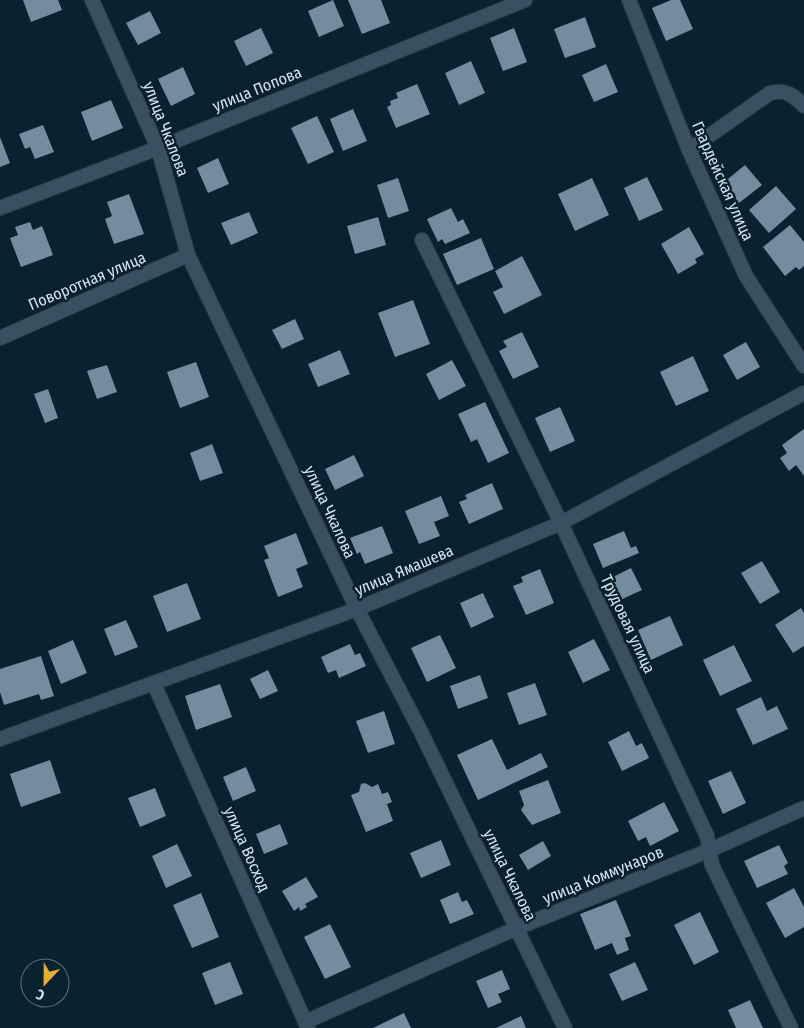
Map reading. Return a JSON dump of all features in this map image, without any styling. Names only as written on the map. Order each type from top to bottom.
[{"type":"street","name":"улица Чкалова","points":[[92,0],[158,148],[188,255],[357,609],[565,1028]]},
{"type":"street","name":"улица Попова","points":[[0,208],[158,148],[526,0]]},
{"type":"street","name":"Гвардейская улица","points":[[629,0],[689,150],[746,276],[804,366]]},
{"type":"street","points":[[689,150],[770,93],[781,90],[794,96],[804,106]]},
{"type":"street","name":"Трудовая улица","points":[[422,240],[562,523],[707,836],[712,865],[791,1028]]},
{"type":"street","name":"Поворотная улица","points":[[0,338],[188,255]]},
{"type":"street","name":"улица Ямашева","points":[[0,739],[357,609],[562,523],[804,393]]},
{"type":"street","name":"улица Восход","points":[[154,684],[307,1025]]},
{"type":"street","name":"улица Коммунаров","points":[[307,1025],[517,928],[710,850],[804,808]]},
{"type":"building","points":[[23,0],[58,0],[62,10],[31,22]]},
{"type":"building","points":[[333,0],[344,26],[319,37],[308,11]]},
{"type":"building","points":[[348,0],[381,0],[390,23],[362,34]]},
{"type":"building","points":[[671,0],[680,0],[693,29],[666,41],[652,8]]},
{"type":"building","points":[[150,11],[161,33],[138,45],[126,23]]},
{"type":"building","points":[[585,17],[596,47],[565,58],[554,29]]},
{"type":"building","points":[[261,28],[273,53],[246,66],[234,41]]},
{"type":"building","points":[[514,28],[527,62],[503,71],[490,38]]},
{"type":"building","points":[[471,61],[485,93],[459,105],[445,73]]},
{"type":"building","points":[[606,64],[618,92],[594,102],[582,75]]},
{"type":"building","points":[[183,67],[195,94],[171,106],[158,79]]},
{"type":"building","points":[[417,84],[430,114],[396,128],[387,107],[391,105],[390,101],[398,98],[396,93]]},
{"type":"building","points":[[111,100],[123,128],[92,141],[81,112]]},
{"type":"building","points":[[353,109],[367,141],[343,151],[330,119]]},
{"type":"building","points":[[317,116],[334,152],[308,164],[291,128]]},
{"type":"building","points":[[43,125],[54,152],[35,159],[30,147],[25,149],[19,134]]},
{"type":"building","points":[[0,137],[10,163],[0,167]]},
{"type":"building","points":[[218,158],[229,184],[208,193],[197,168]]},
{"type":"building","points":[[745,165],[762,185],[739,203],[723,183]]},
{"type":"building","points":[[647,177],[663,210],[639,221],[624,188]]},
{"type":"building","points":[[398,178],[409,211],[388,218],[377,185]]},
{"type":"building","points":[[592,178],[609,215],[575,231],[558,194]]},
{"type":"building","points":[[776,186],[796,209],[769,233],[749,210]]},
{"type":"building","points":[[129,194],[144,234],[114,244],[105,219],[112,216],[107,202]]},
{"type":"building","points":[[451,208],[458,222],[463,219],[470,233],[445,244],[442,239],[438,242],[427,219]]},
{"type":"building","points":[[249,212],[258,233],[231,245],[221,223]]},
{"type":"building","points":[[378,217],[386,245],[355,254],[347,226]]},
{"type":"building","points":[[30,222],[33,230],[42,226],[53,255],[21,267],[10,238],[18,235],[15,227]]},
{"type":"building","points":[[790,225],[804,242],[804,266],[799,270],[796,267],[785,276],[763,247]]},
{"type":"building","points":[[689,227],[704,254],[695,259],[697,263],[678,274],[661,244]]},
{"type":"building","points":[[481,238],[494,269],[457,285],[443,254]]},
{"type":"building","points":[[522,256],[542,295],[504,314],[493,292],[503,287],[495,271]]},
{"type":"building","points":[[413,300],[430,344],[395,357],[378,313]]},
{"type":"building","points":[[295,319],[304,339],[282,349],[272,330]]},
{"type":"building","points":[[522,332],[539,367],[513,379],[499,351],[507,347],[503,341]]},
{"type":"building","points":[[746,342],[760,367],[737,380],[723,355]]},
{"type":"building","points":[[340,350],[350,374],[318,387],[308,364]]},
{"type":"building","points":[[693,356],[709,391],[676,406],[660,372]]},
{"type":"building","points":[[452,360],[466,386],[439,400],[426,374]]},
{"type":"building","points":[[196,362],[209,397],[180,408],[167,372]]},
{"type":"building","points":[[107,365],[117,392],[97,399],[87,371]]},
{"type":"building","points":[[48,389],[58,418],[45,423],[34,394]]},
{"type":"building","points":[[485,402],[509,453],[488,463],[477,439],[471,442],[458,414]]},
{"type":"building","points":[[560,407],[575,441],[550,452],[535,418]]},
{"type":"building","points":[[804,429],[804,476],[796,465],[789,471],[780,458],[787,453],[782,445]]},
{"type":"building","points":[[212,444],[223,473],[200,481],[190,453]]},
{"type":"building","points":[[354,455],[364,476],[335,490],[325,469]]},
{"type":"building","points":[[492,483],[503,509],[469,524],[459,502],[467,499],[465,495]]},
{"type":"building","points":[[441,496],[449,516],[434,522],[440,536],[419,544],[405,511]]},
{"type":"building","points":[[382,526],[393,553],[365,564],[360,552],[357,554],[350,538]]},
{"type":"building","points":[[624,531],[631,548],[636,546],[639,553],[603,568],[593,544]]},
{"type":"building","points":[[296,533],[308,564],[296,569],[303,587],[278,597],[264,560],[269,558],[264,546]]},
{"type":"building","points":[[762,561],[780,592],[760,604],[741,573]]},
{"type":"building","points":[[631,568],[642,590],[618,601],[607,580]]},
{"type":"building","points":[[540,569],[554,603],[526,615],[513,586],[523,582],[521,577]]},
{"type":"building","points":[[187,583],[201,619],[167,632],[153,596]]},
{"type":"building","points":[[483,593],[494,617],[471,628],[460,603]]},
{"type":"building","points":[[801,608],[804,613],[804,646],[793,653],[775,625]]},
{"type":"building","points":[[670,616],[683,645],[651,660],[638,630]]},
{"type":"building","points":[[126,620],[138,647],[115,656],[104,629]]},
{"type":"building","points":[[440,635],[456,668],[427,682],[411,648]]},
{"type":"building","points":[[594,639],[610,670],[583,683],[568,652]]},
{"type":"building","points":[[73,640],[87,673],[61,684],[48,651]]},
{"type":"building","points":[[350,644],[355,655],[360,653],[366,666],[339,678],[336,670],[328,673],[321,657]]},
{"type":"building","points":[[734,645],[752,681],[720,696],[703,660]]},
{"type":"building","points":[[41,656],[54,696],[41,700],[39,694],[4,705],[0,692],[0,669]]},
{"type":"building","points":[[268,670],[278,691],[260,699],[250,679]]},
{"type":"building","points":[[480,675],[488,698],[458,709],[450,686]]},
{"type":"building","points":[[535,683],[547,715],[519,725],[507,693]]},
{"type":"building","points":[[220,684],[232,717],[196,730],[185,696]]},
{"type":"building","points":[[761,697],[767,711],[777,706],[788,729],[753,745],[736,709]]},
{"type":"building","points":[[384,711],[395,744],[368,753],[356,721]]},
{"type":"building","points":[[629,731],[636,746],[642,743],[649,758],[622,771],[608,742]]},
{"type":"building","points":[[492,739],[507,770],[541,753],[548,767],[478,800],[457,755]]},
{"type":"building","points":[[50,760],[61,793],[21,807],[10,774]]},
{"type":"building","points":[[246,767],[256,791],[233,801],[223,777]]},
{"type":"building","points":[[731,771],[746,803],[723,814],[708,781]]},
{"type":"building","points":[[548,780],[561,813],[532,825],[521,810],[524,805],[519,791]]},
{"type":"building","points":[[365,783],[372,787],[378,784],[382,794],[388,792],[392,802],[387,804],[393,821],[366,832],[351,795],[359,792],[361,784]]},
{"type":"building","points":[[155,788],[166,816],[140,827],[128,798]]},
{"type":"building","points":[[664,802],[679,831],[650,846],[646,837],[638,841],[628,821]]},
{"type":"building","points":[[280,824],[288,844],[264,854],[256,834]]},
{"type":"building","points":[[441,840],[451,865],[421,878],[410,853]]},
{"type":"building","points":[[543,841],[551,856],[528,870],[519,855]]},
{"type":"building","points":[[177,844],[192,876],[166,888],[152,856]]},
{"type":"building","points":[[779,845],[788,863],[784,866],[788,874],[757,888],[744,861]]},
{"type":"building","points":[[306,877],[318,897],[305,904],[307,907],[300,911],[299,907],[294,911],[282,891]]},
{"type":"building","points":[[794,888],[804,907],[804,927],[785,938],[766,903]]},
{"type":"building","points":[[458,892],[462,902],[467,900],[474,914],[450,924],[440,900]]},
{"type":"building","points":[[201,893],[219,937],[192,948],[173,905]]},
{"type":"building","points":[[616,900],[631,936],[625,938],[629,950],[617,955],[612,943],[595,950],[580,914]]},
{"type":"building","points":[[700,912],[719,952],[694,965],[674,925]]},
{"type":"building","points":[[330,924],[351,967],[325,979],[304,937]]},
{"type":"building","points":[[230,962],[243,994],[215,1005],[202,973]]},
{"type":"building","points":[[635,962],[648,990],[622,1001],[609,974]]},
{"type":"building","points":[[502,970],[510,989],[498,994],[502,1002],[488,1008],[476,981]]},
{"type":"building","points":[[750,1000],[763,1028],[736,1028],[728,1010]]},
{"type":"building","points":[[404,1013],[411,1028],[373,1028]]},
{"type":"building","points":[[521,1016],[526,1028],[496,1028]]}]
